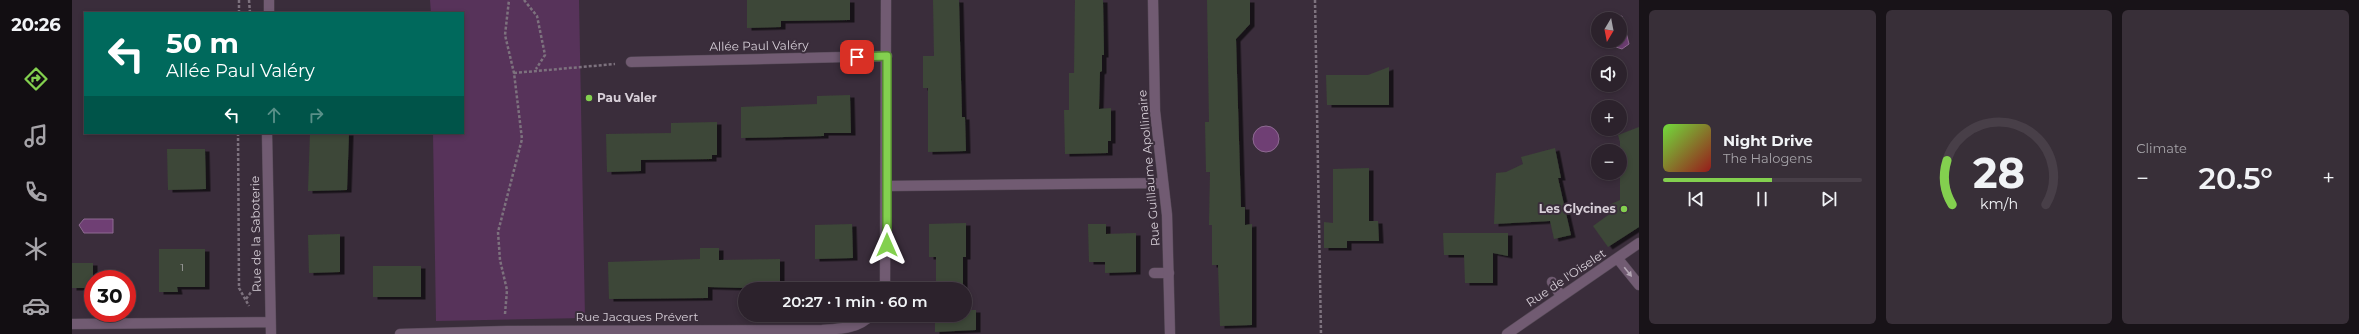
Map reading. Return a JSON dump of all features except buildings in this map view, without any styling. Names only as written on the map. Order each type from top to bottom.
[{"type":"street","points":[[269,0],[269,12]]},
{"type":"street","points":[[885,282],[887,186],[886,0]]},
{"type":"street","name":"Rue Guillaume Apollinaire","points":[[1152,0],[1155,111],[1167,215],[1170,334]]},
{"type":"street","name":"Allée Paul Valéry","points":[[630,62],[887,56]]},
{"type":"street","name":"Rue de la Saboterie","points":[[267,134],[271,334]]},
{"type":"street","points":[[887,186],[1163,183]]},
{"type":"street","name":"Rue de l'Oiselet","points":[[1507,334],[1561,296],[1618,259],[1639,243]]},
{"type":"street","points":[[1618,259],[1639,285]]},
{"type":"street","points":[[1154,273],[1169,273]]},
{"type":"street","points":[[1552,282],[1561,296]]},
{"type":"street","points":[[72,324],[270,322]]},
{"type":"street","name":"Rue Jacques Prévert","points":[[400,334],[844,328],[857,325],[861,322]]},
{"type":"path","points":[[239,0],[239,12]]},
{"type":"path","points":[[250,0],[250,12]]},
{"type":"path","points":[[507,332],[504,320],[506,290],[500,260],[498,232],[522,139],[514,73],[505,35],[508,0]]},
{"type":"path","points":[[524,0],[537,16],[545,55],[535,70]]},
{"type":"path","points":[[1315,0],[1321,334]]},
{"type":"path","points":[[514,73],[630,62]]},
{"type":"path","name":"Rue de la Saboterie","points":[[238,134],[239,288],[249,304],[251,322]]},
{"type":"shaded area","points":[[430,0],[579,0],[585,318],[436,321],[433,134],[464,134],[464,12],[431,12]]},
{"type":"shaded area","points":[[1266,126],[1275,130],[1279,139],[1275,148],[1266,152],[1257,148],[1253,139],[1257,130]]},
{"type":"shaded area","points":[[84,219],[113,219],[113,233],[84,233],[79,225]]},
{"type":"place","name":"Pau Valer","points":[[589,98]]},
{"type":"place","name":"Les Glycines","points":[[1624,209]]},
{"type":"route","points":[[857,57],[887,56],[887,245]]}]
